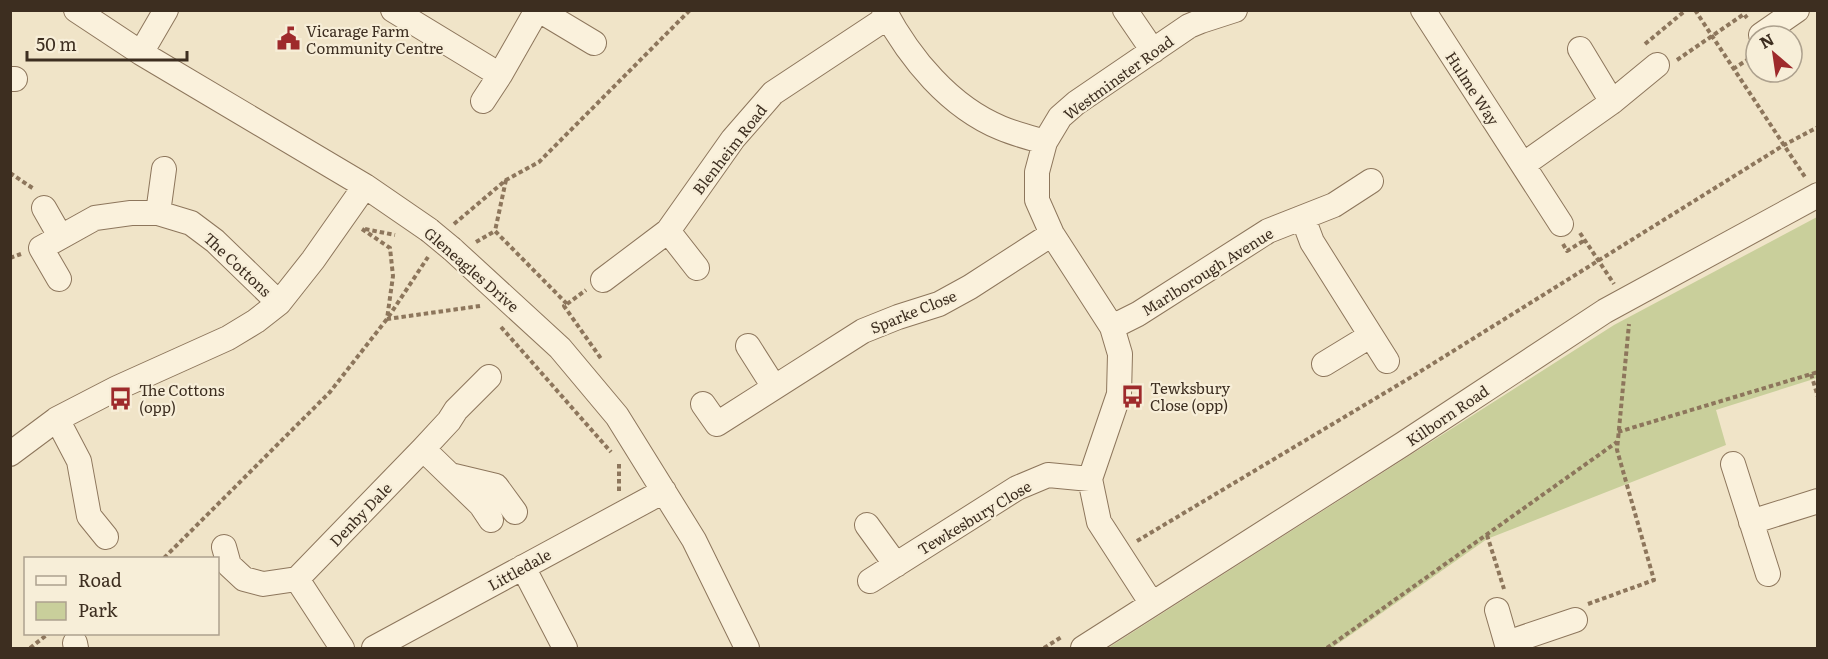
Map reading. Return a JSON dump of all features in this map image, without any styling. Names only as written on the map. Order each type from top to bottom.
[{"type":"street","name":"Gleneagles Drive","points":[[76,10],[141,53],[365,186],[429,230],[560,348],[617,416],[664,491],[694,540],[747,648]]},
{"type":"street","points":[[141,53],[166,10]]},
{"type":"street","points":[[393,10],[500,75]]},
{"type":"street","points":[[483,101],[538,10],[594,43]]},
{"type":"street","points":[[1125,10],[1153,51]]},
{"type":"street","name":"Westminster Road","points":[[1090,479],[1119,394],[1120,354],[1112,327],[1052,234],[1037,200],[1037,172],[1045,142],[1060,117],[1076,104],[1189,26],[1235,10]]},
{"type":"street","name":"Hulme Way","points":[[1423,10],[1561,224]]},
{"type":"street","points":[[1778,24],[1797,10]]},
{"type":"street","name":"Blenheim Road","points":[[603,280],[668,231],[733,139],[773,93],[886,14],[934,81],[961,106],[1000,128],[1045,142]]},
{"type":"street","points":[[1580,49],[1612,102]]},
{"type":"street","points":[[1523,165],[1612,102],[1657,65]]},
{"type":"street","points":[[158,213],[164,169]]},
{"type":"street","name":"Marlborough Avenue","points":[[1112,327],[1138,314],[1268,231],[1334,205],[1371,181]]},
{"type":"street","points":[[10,454],[57,419],[117,388],[228,338],[256,321],[279,303],[313,260],[365,186]]},
{"type":"street","name":"Kilborn Road","points":[[1077,640],[1152,604],[1403,444],[1605,310],[1817,195]]},
{"type":"street","points":[[44,208],[59,279]]},
{"type":"street","name":"The Cottons","points":[[50,242],[95,218],[131,213],[158,213],[191,223],[215,241],[279,303]]},
{"type":"street","points":[[1303,218],[1312,242],[1387,361]]},
{"type":"street","points":[[668,231],[697,268]]},
{"type":"street","name":"Sparke Close","points":[[703,404],[717,424],[862,331],[939,304],[970,287],[1052,234]]},
{"type":"street","points":[[1324,364],[1370,336]]},
{"type":"street","points":[[748,346],[774,387]]},
{"type":"street","name":"Denby Dale","points":[[297,579],[489,377]]},
{"type":"street","points":[[57,419],[79,461],[89,516],[106,537]]},
{"type":"street","points":[[423,449],[481,505],[491,520]]},
{"type":"street","points":[[1732,464],[1768,574]]},
{"type":"street","points":[[448,474],[496,486],[514,512]]},
{"type":"street","name":"Tewkesbury Close","points":[[870,581],[1017,488],[1048,475],[1090,479]]},
{"type":"street","points":[[1090,479],[1099,522],[1152,604]]},
{"type":"street","name":"Littledale","points":[[374,648],[664,491]]},
{"type":"street","points":[[1751,522],[1818,501]]},
{"type":"street","points":[[867,525],[896,565]]},
{"type":"street","points":[[224,547],[229,564],[244,579],[263,584],[297,579],[342,648]]},
{"type":"street","points":[[523,567],[565,648]]},
{"type":"street","points":[[1497,610],[1508,646],[1575,620]]},
{"type":"path","points":[[454,224],[506,180],[539,162],[690,10]]},
{"type":"path","points":[[1686,10],[1645,45],[1660,72],[1744,14],[1752,24]]},
{"type":"path","points":[[1695,10],[1710,37],[1817,195]]},
{"type":"path","points":[[1733,69],[1744,62]]},
{"type":"path","points":[[1118,553],[1413,376],[1784,145],[1818,127]]},
{"type":"path","points":[[506,180],[495,231],[567,304]]},
{"type":"path","points":[[344,216],[390,248],[393,276],[387,319]]},
{"type":"path","points":[[1561,224],[1573,222],[1617,289],[1613,293],[1629,319],[1617,450],[1654,580],[1578,608],[1575,620]]},
{"type":"path","points":[[165,557],[330,392],[387,319],[429,255]]},
{"type":"path","points":[[387,319],[482,305]]},
{"type":"path","points":[[497,323],[612,453]]},
{"type":"path","points":[[1618,432],[1818,372]]},
{"type":"path","points":[[1811,374],[1818,397]]},
{"type":"path","points":[[1327,648],[1617,441]]},
{"type":"path","points":[[619,462],[619,504],[624,513]]},
{"type":"path","points":[[1487,535],[1507,600],[1497,610]]},
{"type":"path","points":[[30,648],[46,635]]},
{"type":"path","points":[[1044,648],[1077,640]]},
{"type":"green space","points":[[1817,217],[1817,378],[1716,410],[1726,445],[1487,539],[1332,648],[1108,648],[1614,325]]},
{"type":"place","name":"Vicarage Farm Community Centre","points":[[288,39]]},
{"type":"place","name":"Tewksbury Close (opp)","points":[[1132,396]]},
{"type":"place","name":"The Cottons (opp)","points":[[121,398]]}]
